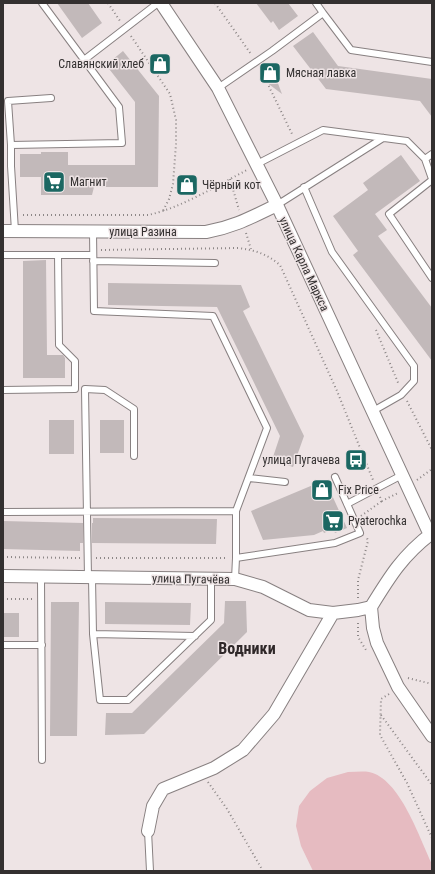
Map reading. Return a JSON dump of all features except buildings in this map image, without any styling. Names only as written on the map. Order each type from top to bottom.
[{"type":"street","name":"улица Карла Маркса","points":[[160,3],[218,88],[257,164],[408,488],[431,534]]},
{"type":"street","name":"улица Разина","points":[[9,230],[206,232],[224,229],[243,222],[277,205]]},
{"type":"street","points":[[431,534],[409,552],[391,574],[371,607],[372,628],[377,643],[398,687],[432,736]]},
{"type":"street","name":"улица Пугачёва","points":[[3,576],[211,580],[235,579],[264,587],[309,610],[333,613],[371,607]]},
{"type":"street","points":[[148,831],[153,806],[163,789],[214,768],[243,750],[274,714],[333,613]]},
{"type":"lane","points":[[11,145],[122,143],[119,107],[42,3]]},
{"type":"lane","points":[[84,60],[160,3]]},
{"type":"lane","points":[[316,3],[351,50],[432,62]]},
{"type":"lane","points":[[218,88],[272,51],[323,13]]},
{"type":"lane","points":[[9,230],[14,215],[11,145],[6,121],[8,101],[51,98]]},
{"type":"lane","points":[[257,164],[324,130],[407,141],[425,159],[432,179],[389,214],[432,278]]},
{"type":"lane","points":[[277,205],[383,138]]},
{"type":"lane","points":[[425,159],[432,154]]},
{"type":"lane","points":[[3,166],[11,166]]},
{"type":"lane","points":[[304,187],[332,252],[414,366],[414,381],[403,393],[373,411]]},
{"type":"lane","points":[[93,231],[94,311],[213,316],[267,428],[236,511],[235,579]]},
{"type":"lane","points":[[3,255],[93,255],[215,263]]},
{"type":"lane","points":[[3,390],[75,389],[74,361],[59,345],[58,255]]},
{"type":"lane","points":[[134,456],[134,409],[105,390],[85,389],[88,558],[93,634],[100,700],[128,700],[211,620],[211,580]]},
{"type":"lane","points":[[347,504],[402,475]]},
{"type":"lane","points":[[236,558],[335,543],[360,533],[334,477]]},
{"type":"lane","points":[[249,478],[285,482]]},
{"type":"lane","points":[[3,512],[236,511]]},
{"type":"lane","points":[[41,577],[42,760]]},
{"type":"lane","points":[[93,634],[195,636]]},
{"type":"lane","points":[[3,645],[42,645]]},
{"type":"lane","points":[[148,831],[150,871]]},
{"type":"path","points":[[108,3],[170,94],[176,120],[176,144],[173,184],[169,199],[163,212]]},
{"type":"path","points":[[14,215],[148,215],[163,212],[257,164]]},
{"type":"path","points":[[93,255],[238,248],[251,249],[271,257],[280,265],[337,391],[382,501],[408,488],[432,469]]},
{"type":"path","points":[[376,330],[403,393],[432,450]]},
{"type":"path","points":[[426,473],[432,473]]},
{"type":"path","points":[[3,557],[236,558]]},
{"type":"path","points":[[3,599],[41,599]]},
{"type":"path","points":[[404,674],[408,679],[432,684]]},
{"type":"path","points":[[398,687],[381,699],[380,735],[407,784],[432,838]]},
{"type":"path","points":[[380,714],[432,785]]},
{"type":"path","points":[[202,773],[227,809],[263,871]]},
{"type":"shaded area","points":[[348,772],[369,772],[380,777],[390,785],[408,811],[415,825],[432,864],[432,871],[313,871],[301,846],[296,826],[299,806],[310,791],[327,778]]},
{"type":"place","name":"Славянский хлеб","points":[[160,64]]},
{"type":"place","name":"Мясная лавка","points":[[270,73]]},
{"type":"place","name":"Магнит","points":[[54,182]]},
{"type":"place","name":"Чёрный кот","points":[[187,185]]},
{"type":"place","name":"улица Пугачева","points":[[356,460]]},
{"type":"place","name":"Fix Price","points":[[322,490]]},
{"type":"place","name":"Pyaterochka","points":[[333,521]]},
{"type":"district","name":"Водники","points":[[247,648]]}]
